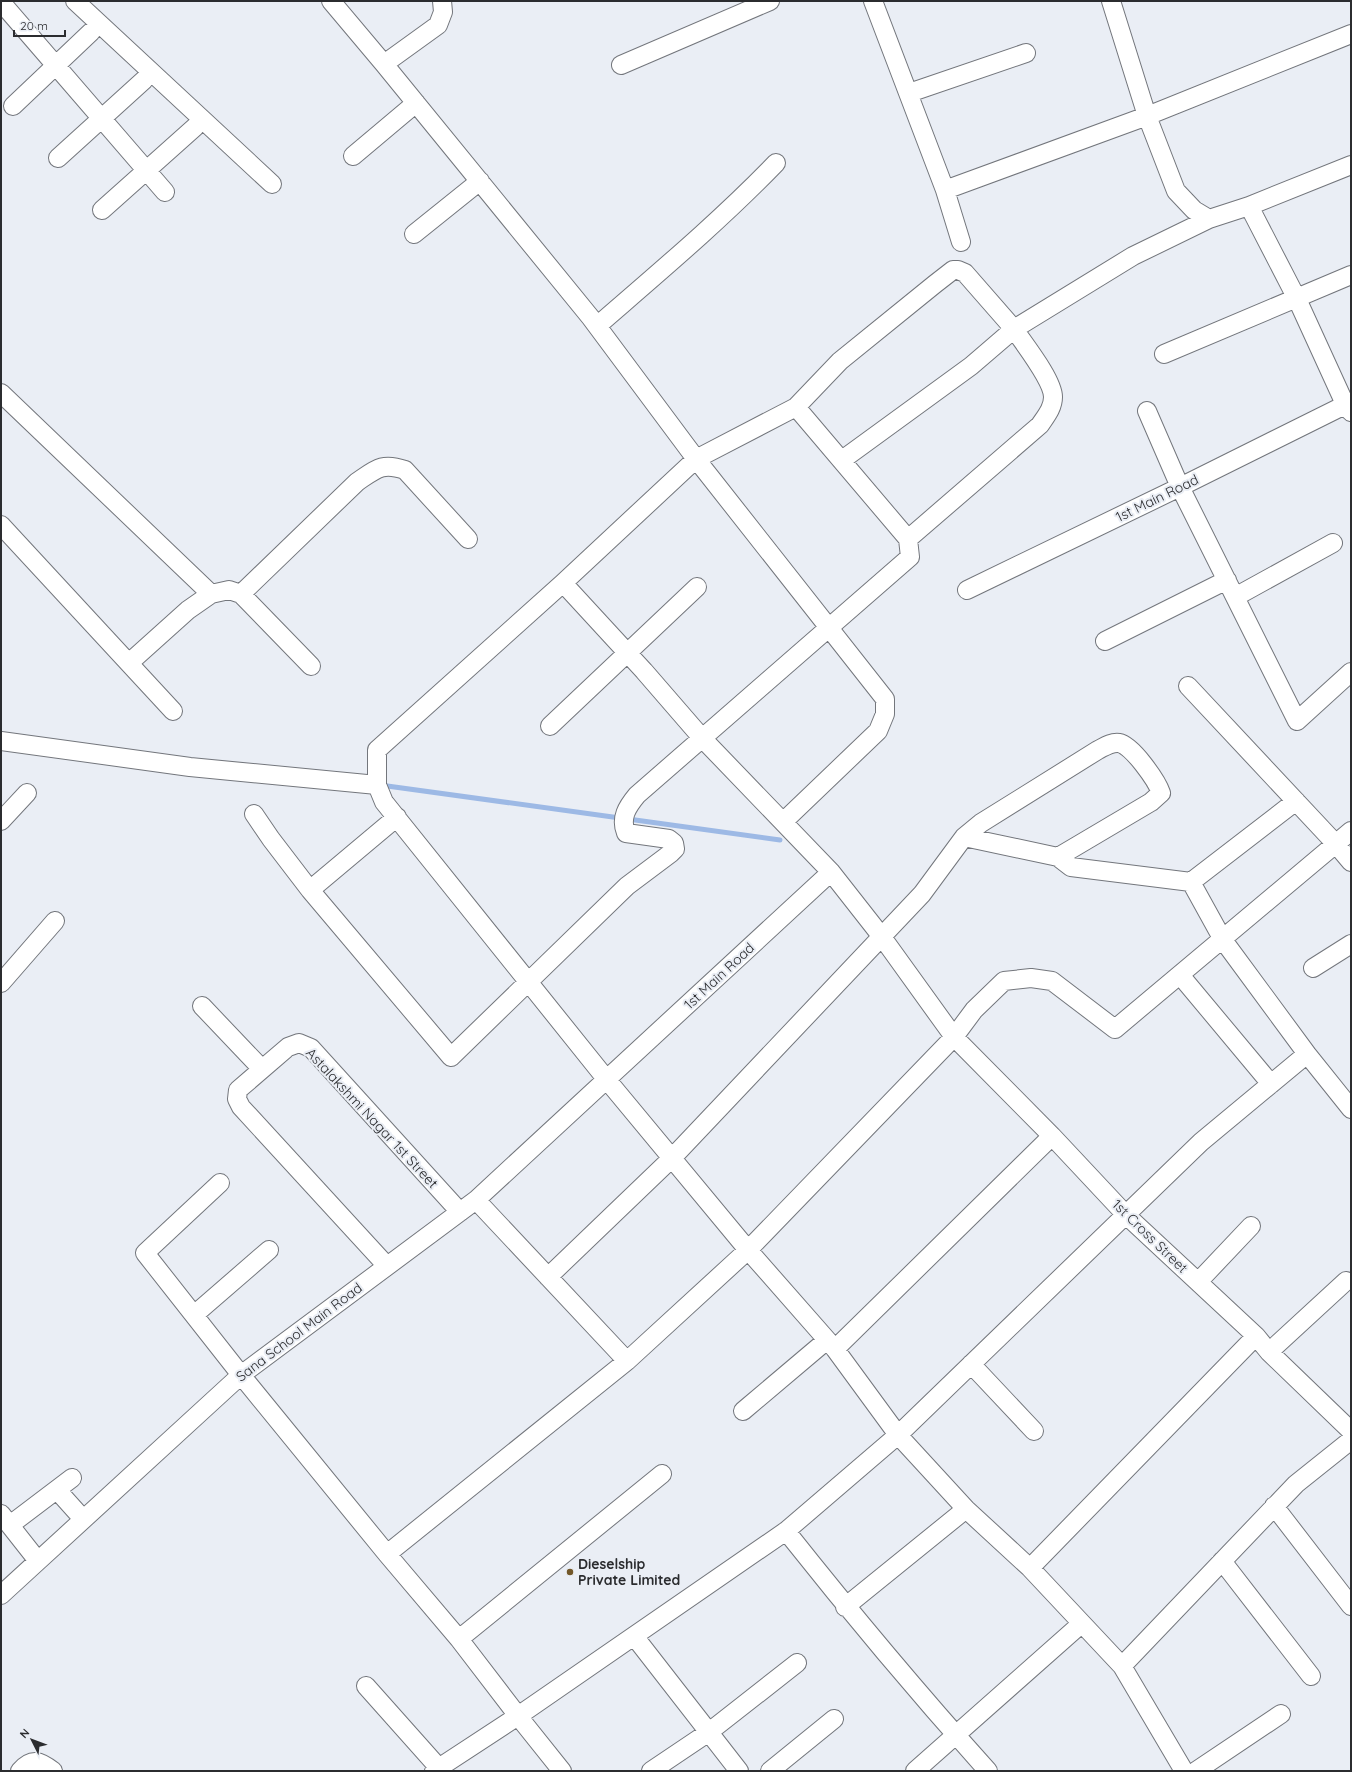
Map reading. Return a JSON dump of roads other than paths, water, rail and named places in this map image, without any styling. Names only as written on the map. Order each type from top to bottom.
[{"type":"street","points":[[75,1],[272,184]]},
{"type":"street","points":[[331,1],[598,326],[696,459],[885,699],[885,714],[878,730],[783,822]]},
{"type":"street","points":[[384,64],[438,25],[443,12],[442,1]]},
{"type":"street","points":[[621,65],[733,8],[770,1]]},
{"type":"street","points":[[873,1],[945,190],[961,242]]},
{"type":"street","points":[[1111,1],[1147,116],[1176,191],[1194,210],[1209,219]]},
{"type":"street","points":[[1,2],[165,192]]},
{"type":"street","points":[[13,106],[57,66],[91,32]]},
{"type":"street","points":[[945,190],[1147,116],[1351,34]]},
{"type":"street","points":[[909,93],[1026,53]]},
{"type":"street","points":[[58,158],[144,80]]},
{"type":"street","points":[[353,156],[416,103]]},
{"type":"street","points":[[102,210],[195,127]]},
{"type":"street","points":[[598,326],[692,244],[739,201],[776,164]]},
{"type":"street","points":[[842,460],[971,366],[1014,329],[1133,256],[1209,219],[1248,206],[1351,165]]},
{"type":"street","points":[[414,234],[480,181]]},
{"type":"street","points":[[1248,206],[1297,299],[1349,406]]},
{"type":"street","points":[[908,538],[1040,425],[1050,411],[1053,397],[1050,384],[1014,329],[965,273],[958,270],[953,270],[840,361],[796,407],[696,459],[563,583],[377,750],[377,785],[384,802],[606,1080],[748,1250],[831,1345],[898,1435],[966,1509],[1030,1568],[1122,1666],[1184,1771]]},
{"type":"street","points":[[1164,354],[1351,275]]},
{"type":"street","points":[[1,393],[211,594]]},
{"type":"street","name":"1st Main Road","points":[[968,590],[1349,406]]},
{"type":"street","points":[[254,814],[310,890],[451,1057],[627,886],[671,853],[674,848],[674,843],[669,839],[626,833],[623,818],[631,802],[702,738],[910,557],[908,538],[796,407]]},
{"type":"street","points":[[1147,411],[1180,487],[1297,721],[1351,672]]},
{"type":"street","points":[[241,594],[357,482],[377,469],[392,466],[405,470],[468,539]]},
{"type":"street","points":[[1,525],[173,711]]},
{"type":"street","points":[[1235,597],[1333,543]]},
{"type":"street","points":[[1105,641],[1227,580]]},
{"type":"street","name":"1st Cross Street","points":[[563,583],[628,653],[702,738],[831,872],[882,937],[954,1037],[1052,1136],[1126,1215],[1256,1336],[1269,1352],[1351,1431]]},
{"type":"street","points":[[550,726],[697,587]]},
{"type":"street","points":[[129,663],[188,610],[211,594],[228,590],[241,594],[311,666]]},
{"type":"street","points":[[1188,686],[1351,862]]},
{"type":"street","points":[[1,741],[190,767],[377,785]]},
{"type":"street","points":[[548,1277],[672,1158],[882,937],[922,894],[964,837],[981,823],[1098,750],[1110,744],[1118,743],[1125,745],[1134,753],[1158,785],[1161,793],[1150,802],[1058,857]]},
{"type":"street","points":[[1,821],[27,793]]},
{"type":"street","points":[[964,837],[1058,857],[1071,867],[1191,882],[1296,801]]},
{"type":"street","points":[[310,890],[397,818]]},
{"type":"street","points":[[387,1554],[627,1361],[748,1250],[954,1037],[974,1010],[1004,981],[1031,978],[1052,981],[1115,1029],[1223,940],[1335,843],[1351,831]]},
{"type":"street","name":"1st Main Road","points":[[606,1080],[831,872]]},
{"type":"street","points":[[1191,882],[1223,940],[1307,1054],[1351,1109]]},
{"type":"street","points":[[1,983],[55,922]]},
{"type":"street","points":[[1313,968],[1351,944]]},
{"type":"street","points":[[1180,975],[1271,1084]]},
{"type":"street","points":[[202,1006],[261,1068]]},
{"type":"street","name":"Astalakshmi Nagar 1st Street","points":[[387,1266],[241,1107],[237,1099],[238,1090],[261,1068],[288,1047],[299,1043],[311,1048],[460,1212]]},
{"type":"street","points":[[366,1686],[437,1769],[518,1716],[786,1531],[898,1435],[1201,1142],[1307,1054]]},
{"type":"street","name":"Sana School Main Road","points":[[1,1595],[241,1375],[476,1200],[606,1080]]},
{"type":"street","points":[[743,1411],[831,1345],[1052,1136]]},
{"type":"street","points":[[220,1183],[145,1253],[241,1375],[387,1554],[459,1638],[562,1771]]},
{"type":"street","points":[[476,1200],[627,1361]]},
{"type":"street","points":[[1198,1282],[1251,1226]]},
{"type":"street","points":[[194,1315],[269,1250]]},
{"type":"street","points":[[1269,1352],[1346,1281]]},
{"type":"street","points":[[1030,1568],[1256,1336]]},
{"type":"street","points":[[971,1364],[1034,1431]]},
{"type":"street","points":[[1122,1666],[1296,1484],[1351,1440]]},
{"type":"street","points":[[459,1638],[662,1474]]},
{"type":"street","points":[[38,1561],[5,1519],[57,1490],[72,1478]]},
{"type":"street","points":[[57,1490],[83,1520]]},
{"type":"street","points":[[1274,1506],[1351,1606]]},
{"type":"street","points":[[846,1606],[966,1509]]},
{"type":"street","points":[[786,1531],[846,1606],[955,1735],[988,1771]]},
{"type":"street","points":[[1222,1561],[1311,1676]]},
{"type":"street","points":[[915,1771],[1081,1624]]},
{"type":"street","points":[[634,1636],[739,1771]]},
{"type":"street","points":[[651,1771],[709,1732],[797,1663]]},
{"type":"street","points":[[1196,1771],[1281,1714]]},
{"type":"street","points":[[770,1771],[834,1719]]},
{"type":"street","points":[[20,1771],[27,1763],[36,1762],[43,1763],[53,1771]]},
{"type":"waterway","points":[[380,785],[620,818]]},
{"type":"waterway","points":[[628,819],[780,840]]},
{"type":"place","name":"Dieselship Private Limited","points":[[570,1572]]}]
